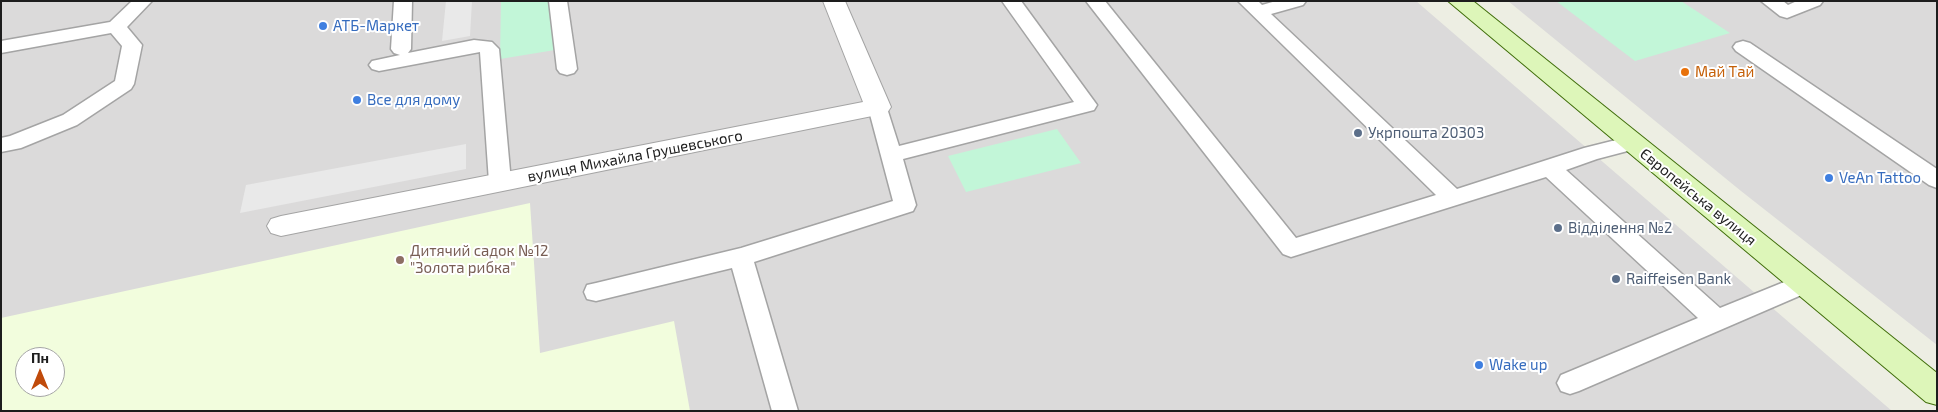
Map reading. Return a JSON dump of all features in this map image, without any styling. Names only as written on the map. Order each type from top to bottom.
[{"type":"main road","name":"Європейська вулиця","points":[[1459,1],[1804,283],[1933,384]]},
{"type":"street","points":[[834,1],[878,107]]},
{"type":"street","name":"вулиця Михайла Грушевського","points":[[281,226],[878,107]]},
{"type":"lane","points":[[1,47],[116,27],[143,1]]},
{"type":"lane","points":[[401,49],[403,1]]},
{"type":"lane","points":[[558,1],[567,69]]},
{"type":"lane","points":[[891,155],[1087,105],[1011,1]]},
{"type":"lane","points":[[1095,1],[1291,248],[1550,168],[1592,153],[1632,143]]},
{"type":"lane","points":[[1252,7],[1297,1]]},
{"type":"lane","points":[[1770,1],[1787,12],[1814,1]]},
{"type":"lane","points":[[1252,7],[1453,198]]},
{"type":"lane","points":[[1,145],[14,143],[70,120],[124,84],[132,45],[116,27]]},
{"type":"lane","points":[[380,65],[474,46],[485,46],[489,49],[500,182]]},
{"type":"lane","points":[[1743,46],[1937,180]]},
{"type":"lane","points":[[596,292],[741,257],[905,205],[878,107]]},
{"type":"lane","points":[[1550,168],[1717,320]]},
{"type":"lane","points":[[741,257],[785,411]]},
{"type":"lane","points":[[1570,384],[1804,283]]},
{"type":"shaded area","points":[[1,1],[1416,1],[1892,411],[1,411]]},
{"type":"shaded area","points":[[446,1],[472,1],[470,36],[442,41]]},
{"type":"shaded area","points":[[501,1],[553,1],[555,50],[500,59]]},
{"type":"shaded area","points":[[1508,1],[1937,1],[1937,345],[1741,191]]},
{"type":"shaded area","points":[[1556,1],[1681,1],[1730,33],[1635,61]]},
{"type":"shaded area","points":[[1057,129],[1081,163],[966,192],[948,156]]},
{"type":"shaded area","points":[[466,144],[466,169],[240,213],[246,185]]},
{"type":"shaded area","name":"Дитячий садок №12 \"Золота рибка\"","points":[[530,203],[540,353],[674,321],[690,411],[1,411],[1,318]]},
{"type":"place","name":"АТБ-Маркет","points":[[323,26]]},
{"type":"place","name":"Май Тай","points":[[1685,72]]},
{"type":"place","name":"Все для дому","points":[[357,100]]},
{"type":"place","name":"Укрпошта 20303","points":[[1358,133]]},
{"type":"place","name":"VeAn Tattoo","points":[[1829,178]]},
{"type":"place","name":"Відділення №2","points":[[1558,228]]},
{"type":"place","name":"Дитячий садок №12 \"Золота рибка\"","points":[[400,260]]},
{"type":"place","name":"Raiffeisen Bank","points":[[1616,279]]},
{"type":"place","name":"Wake up","points":[[1479,365]]}]
